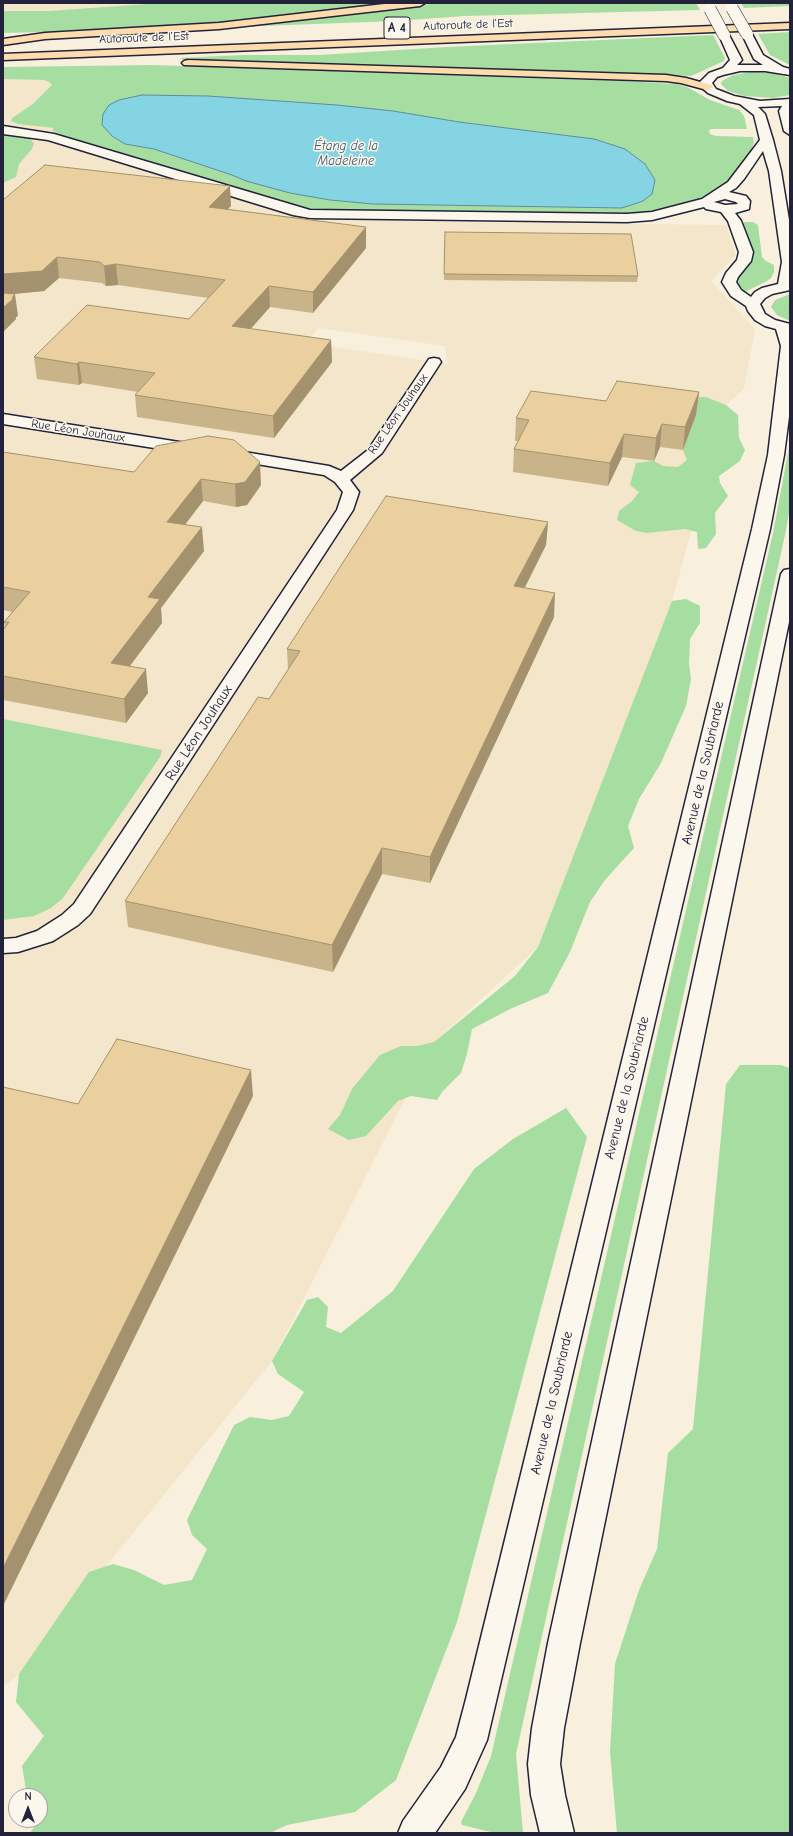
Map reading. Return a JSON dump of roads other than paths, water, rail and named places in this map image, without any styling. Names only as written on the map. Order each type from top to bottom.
[{"type":"highway","points":[[3,43],[45,36],[219,26],[420,3]]},
{"type":"highway","points":[[707,9],[751,14]]},
{"type":"highway","name":"Autoroute de l’Est","points":[[3,57],[790,26]]},
{"type":"highway","name":"Autoroute de l’Est","points":[[3,43],[243,34]]},
{"type":"highway","points":[[3,64],[158,62]]},
{"type":"highway","points":[[174,62],[666,78],[682,80],[707,87]]},
{"type":"street","points":[[731,6],[758,57],[778,69]]},
{"type":"street","points":[[707,9],[724,35],[736,60],[728,69]]},
{"type":"street","points":[[790,72],[778,69],[752,67],[728,69],[712,75],[706,82],[707,87],[720,96],[744,102],[760,104],[790,102]]},
{"type":"street","points":[[744,102],[759,114],[767,140],[775,171],[789,262],[788,286],[775,288],[760,295],[753,304]]},
{"type":"street","points":[[790,102],[785,111],[790,131]]},
{"type":"street","points":[[3,130],[50,136],[298,212],[310,214],[627,218],[652,216],[711,199],[725,195],[737,197],[745,204],[741,208],[725,210],[711,206],[711,199]]},
{"type":"street","points":[[711,199],[732,185],[759,148],[767,140]]},
{"type":"street","points":[[725,210],[734,221],[746,252],[744,261],[731,276],[729,282],[736,293],[753,304],[755,311],[760,317],[787,329]]},
{"type":"street","name":"Avenue de la Soubriarde","points":[[415,1833],[453,1778],[471,1740],[482,1699],[761,529],[776,455],[787,364],[787,329]]},
{"type":"street","name":"Rue Léon Jouhaux","points":[[341,479],[374,453],[434,362]]},
{"type":"street","name":"Rue Léon Jouhaux","points":[[3,419],[329,471],[341,479],[351,492],[345,510],[92,896],[82,909],[70,920],[45,936],[18,945],[3,946]]},
{"type":"street","points":[[557,1833],[548,1795],[544,1764],[548,1728],[564,1642],[790,574]]},
{"type":"water","name":"Étang de la Madeleine","points":[[142,95],[208,96],[337,105],[393,111],[459,122],[594,139],[625,149],[645,164],[655,180],[652,194],[643,201],[622,208],[373,204],[330,200],[290,193],[246,181],[154,149],[125,144],[112,136],[102,125],[103,114],[109,105],[119,100]]}]
